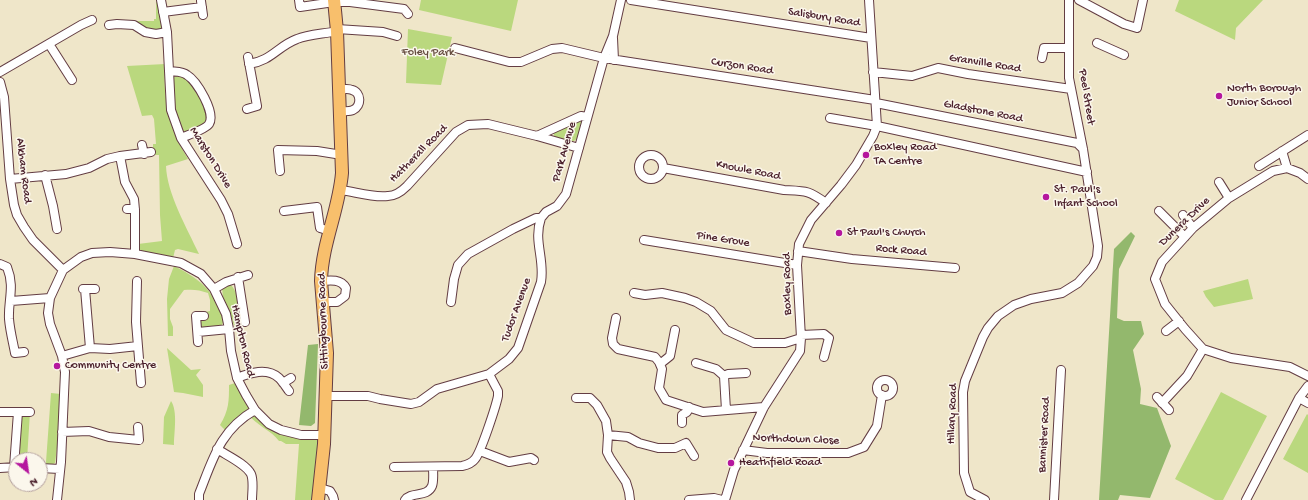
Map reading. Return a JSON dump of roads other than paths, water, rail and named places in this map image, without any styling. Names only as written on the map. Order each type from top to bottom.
[{"type":"highway","name":"Sittingbourne Road","points":[[319,494],[325,435],[327,353],[321,281],[324,252],[340,190],[342,155],[338,90],[337,30],[334,1]]},
{"type":"street","name":"Marston Drive","points":[[161,0],[167,32],[171,110],[181,138],[221,200],[228,214],[236,232],[237,244]]},
{"type":"street","points":[[299,0],[300,7],[334,1],[383,3],[404,9],[408,14]]},
{"type":"street","name":"Park Avenue","points":[[450,302],[458,266],[468,254],[513,229],[536,218],[541,218],[546,212],[557,206],[566,194],[604,58],[613,36],[621,0]]},
{"type":"street","name":"Salisbury Road","points":[[631,0],[871,38]]},
{"type":"street","name":"Boxley Road","points":[[725,500],[734,470],[764,407],[800,351],[801,337],[797,265],[799,244],[811,220],[856,165],[873,136],[877,126],[869,0]]},
{"type":"street","name":"Peel Street","points":[[1069,0],[1068,76],[1083,149]]},
{"type":"street","points":[[1079,0],[1124,24],[1137,28],[1143,0]]},
{"type":"street","points":[[163,12],[202,8]]},
{"type":"street","points":[[0,72],[49,44],[83,27],[92,20]]},
{"type":"street","points":[[114,23],[134,25],[145,32],[156,34],[167,32]]},
{"type":"street","points":[[246,109],[257,106],[248,60],[256,63],[268,58],[297,39],[337,30],[383,32],[397,36]]},
{"type":"street","points":[[613,36],[614,60]]},
{"type":"street","points":[[1097,43],[1124,55]]},
{"type":"street","points":[[49,44],[72,80]]},
{"type":"street","name":"Curzon Road","points":[[455,48],[509,62],[520,62],[552,49],[562,48],[614,60],[876,102]]},
{"type":"street","points":[[1042,58],[1044,48],[1069,48]]},
{"type":"street","name":"Granville Road","points":[[873,72],[912,76],[938,68],[968,74],[1071,89]]},
{"type":"street","points":[[169,71],[186,74],[197,85],[210,111],[210,121],[208,126],[181,138]]},
{"type":"street","name":"Alkham Road","points":[[0,82],[4,97],[3,128],[14,205],[17,215],[33,240],[63,270]]},
{"type":"street","points":[[338,90],[355,91],[359,98],[358,105],[353,110],[339,111]]},
{"type":"street","name":"Gladstone Road","points":[[876,102],[1077,143],[1083,149]]},
{"type":"street","points":[[537,136],[581,116],[587,117]]},
{"type":"street","points":[[830,118],[877,126],[1087,172]]},
{"type":"street","name":"Hatherall Road","points":[[340,190],[377,196],[389,196],[399,192],[407,186],[456,132],[468,125],[488,124],[579,148]]},
{"type":"street","points":[[1259,166],[1308,135]]},
{"type":"street","name":"Hillary Road","points":[[985,500],[970,492],[964,473],[963,392],[965,380],[983,337],[998,316],[1014,305],[1031,299],[1062,293],[1078,283],[1093,266],[1097,257],[1098,246],[1083,149]]},
{"type":"street","points":[[10,179],[66,174],[88,168],[107,159],[146,150]]},
{"type":"street","points":[[280,171],[278,150],[342,155]]},
{"type":"street","points":[[1282,151],[1287,168],[1308,178]]},
{"type":"street","points":[[120,156],[125,182],[134,199],[131,209],[135,254]]},
{"type":"street","name":"Knowle Road","points":[[663,168],[784,190],[805,191],[814,194],[826,203]]},
{"type":"street","name":"Dunera Drive","points":[[1203,349],[1165,304],[1155,279],[1162,262],[1193,228],[1229,198],[1273,171],[1287,168]]},
{"type":"street","points":[[46,175],[57,229]]},
{"type":"street","points":[[1219,182],[1229,198]]},
{"type":"street","points":[[284,211],[317,207],[320,228],[330,231]]},
{"type":"street","points":[[1160,211],[1185,237]]},
{"type":"street","points":[[1183,215],[1193,228]]},
{"type":"street","name":"Tudor Avenue","points":[[326,396],[368,396],[404,403],[415,403],[437,389],[489,374],[509,359],[518,348],[541,282],[543,273],[538,242],[538,226],[541,218]]},
{"type":"street","name":"Pine Grove","points":[[644,240],[797,265]]},
{"type":"street","name":"Rock Road","points":[[798,251],[852,259],[955,268]]},
{"type":"street","name":"Hampton Road","points":[[57,500],[65,387],[65,366],[50,324],[48,313],[50,298],[63,270],[81,257],[92,253],[110,252],[135,254],[168,260],[180,263],[201,274],[214,289],[226,314],[231,351],[237,378],[255,410],[269,424],[281,430],[301,435],[325,435]]},
{"type":"street","points":[[0,264],[7,267],[10,274],[11,301],[9,319],[15,353],[24,352]]},
{"type":"street","points":[[214,289],[238,277],[248,275]]},
{"type":"street","points":[[238,277],[243,319]]},
{"type":"street","points":[[137,281],[134,290],[141,383]]},
{"type":"street","points":[[321,281],[341,282],[346,288],[345,296],[341,300],[323,302]]},
{"type":"street","points":[[90,348],[84,289],[95,289]]},
{"type":"street","points":[[634,293],[645,295],[662,293],[696,302],[711,311],[726,330],[754,343],[785,343],[801,337],[824,334],[829,338],[824,357]]},
{"type":"street","points":[[11,301],[50,298]]},
{"type":"street","points":[[198,342],[196,316],[204,316]]},
{"type":"street","points":[[616,318],[612,338],[613,344],[618,348],[655,357],[662,369],[659,388],[666,400],[703,412],[764,407]]},
{"type":"street","points":[[1166,331],[1179,321]]},
{"type":"street","points":[[198,332],[229,329]]},
{"type":"street","points":[[660,364],[670,356],[675,330]]},
{"type":"street","points":[[62,356],[90,348],[110,349],[138,346]]},
{"type":"street","points":[[1169,410],[1160,400],[1187,376],[1203,349],[1231,358],[1290,367],[1308,376]]},
{"type":"street","points":[[696,363],[716,369],[724,376],[726,410]]},
{"type":"street","name":"Bannister Road","points":[[1054,500],[1061,370]]},
{"type":"street","points":[[237,378],[254,372],[264,372],[275,375],[289,391]]},
{"type":"street","points":[[724,376],[728,374],[746,373]]},
{"type":"street","points":[[394,467],[465,466],[475,460],[480,451],[498,396],[498,391],[489,374]]},
{"type":"street","points":[[283,383],[291,378]]},
{"type":"street","points":[[1246,500],[1299,398],[1308,386]]},
{"type":"street","name":"Northdown Close","points":[[743,450],[767,453],[848,453],[859,449],[864,447],[877,426],[882,396]]},
{"type":"street","points":[[576,398],[590,398],[597,405],[606,421],[608,435],[607,452],[626,482],[630,500]]},
{"type":"street","points":[[1299,398],[1308,403]]},
{"type":"street","points":[[682,423],[682,415],[687,412],[689,407]]},
{"type":"street","points":[[199,500],[199,494],[217,449],[236,422],[255,410]]},
{"type":"street","points":[[0,412],[30,412]]},
{"type":"street","points":[[16,452],[18,412]]},
{"type":"street","points":[[62,432],[89,431],[109,437],[138,440],[138,427]]},
{"type":"street","points":[[608,435],[628,437],[639,443],[658,448],[676,448],[686,444],[694,456]]},
{"type":"street","points":[[217,449],[232,458],[249,472],[252,480],[252,500]]},
{"type":"street","points":[[480,451],[509,462],[531,458],[534,460]]},
{"type":"street","points":[[405,500],[408,496],[423,493],[429,490],[432,485],[433,467]]},
{"type":"street","points":[[48,468],[60,469]]},
{"type":"street","points":[[319,494],[330,492],[334,500]]},
{"type":"street","points":[[688,500],[714,498],[722,500]]},
{"type":"place","name":"North Borough Junior School","points":[[1219,96]]},
{"type":"place","name":"Boxley Road TA Centre","points":[[866,155]]},
{"type":"place","name":"St. Paul's Infant School","points":[[1046,197]]},
{"type":"place","name":"St Paul's Church","points":[[839,233]]},
{"type":"place","name":"Community Centre","points":[[57,366]]},
{"type":"place","name":"Heathfield Road","points":[[731,463]]},
{"type":"park label","name":"Foley Park","points":[[428,53]]}]
